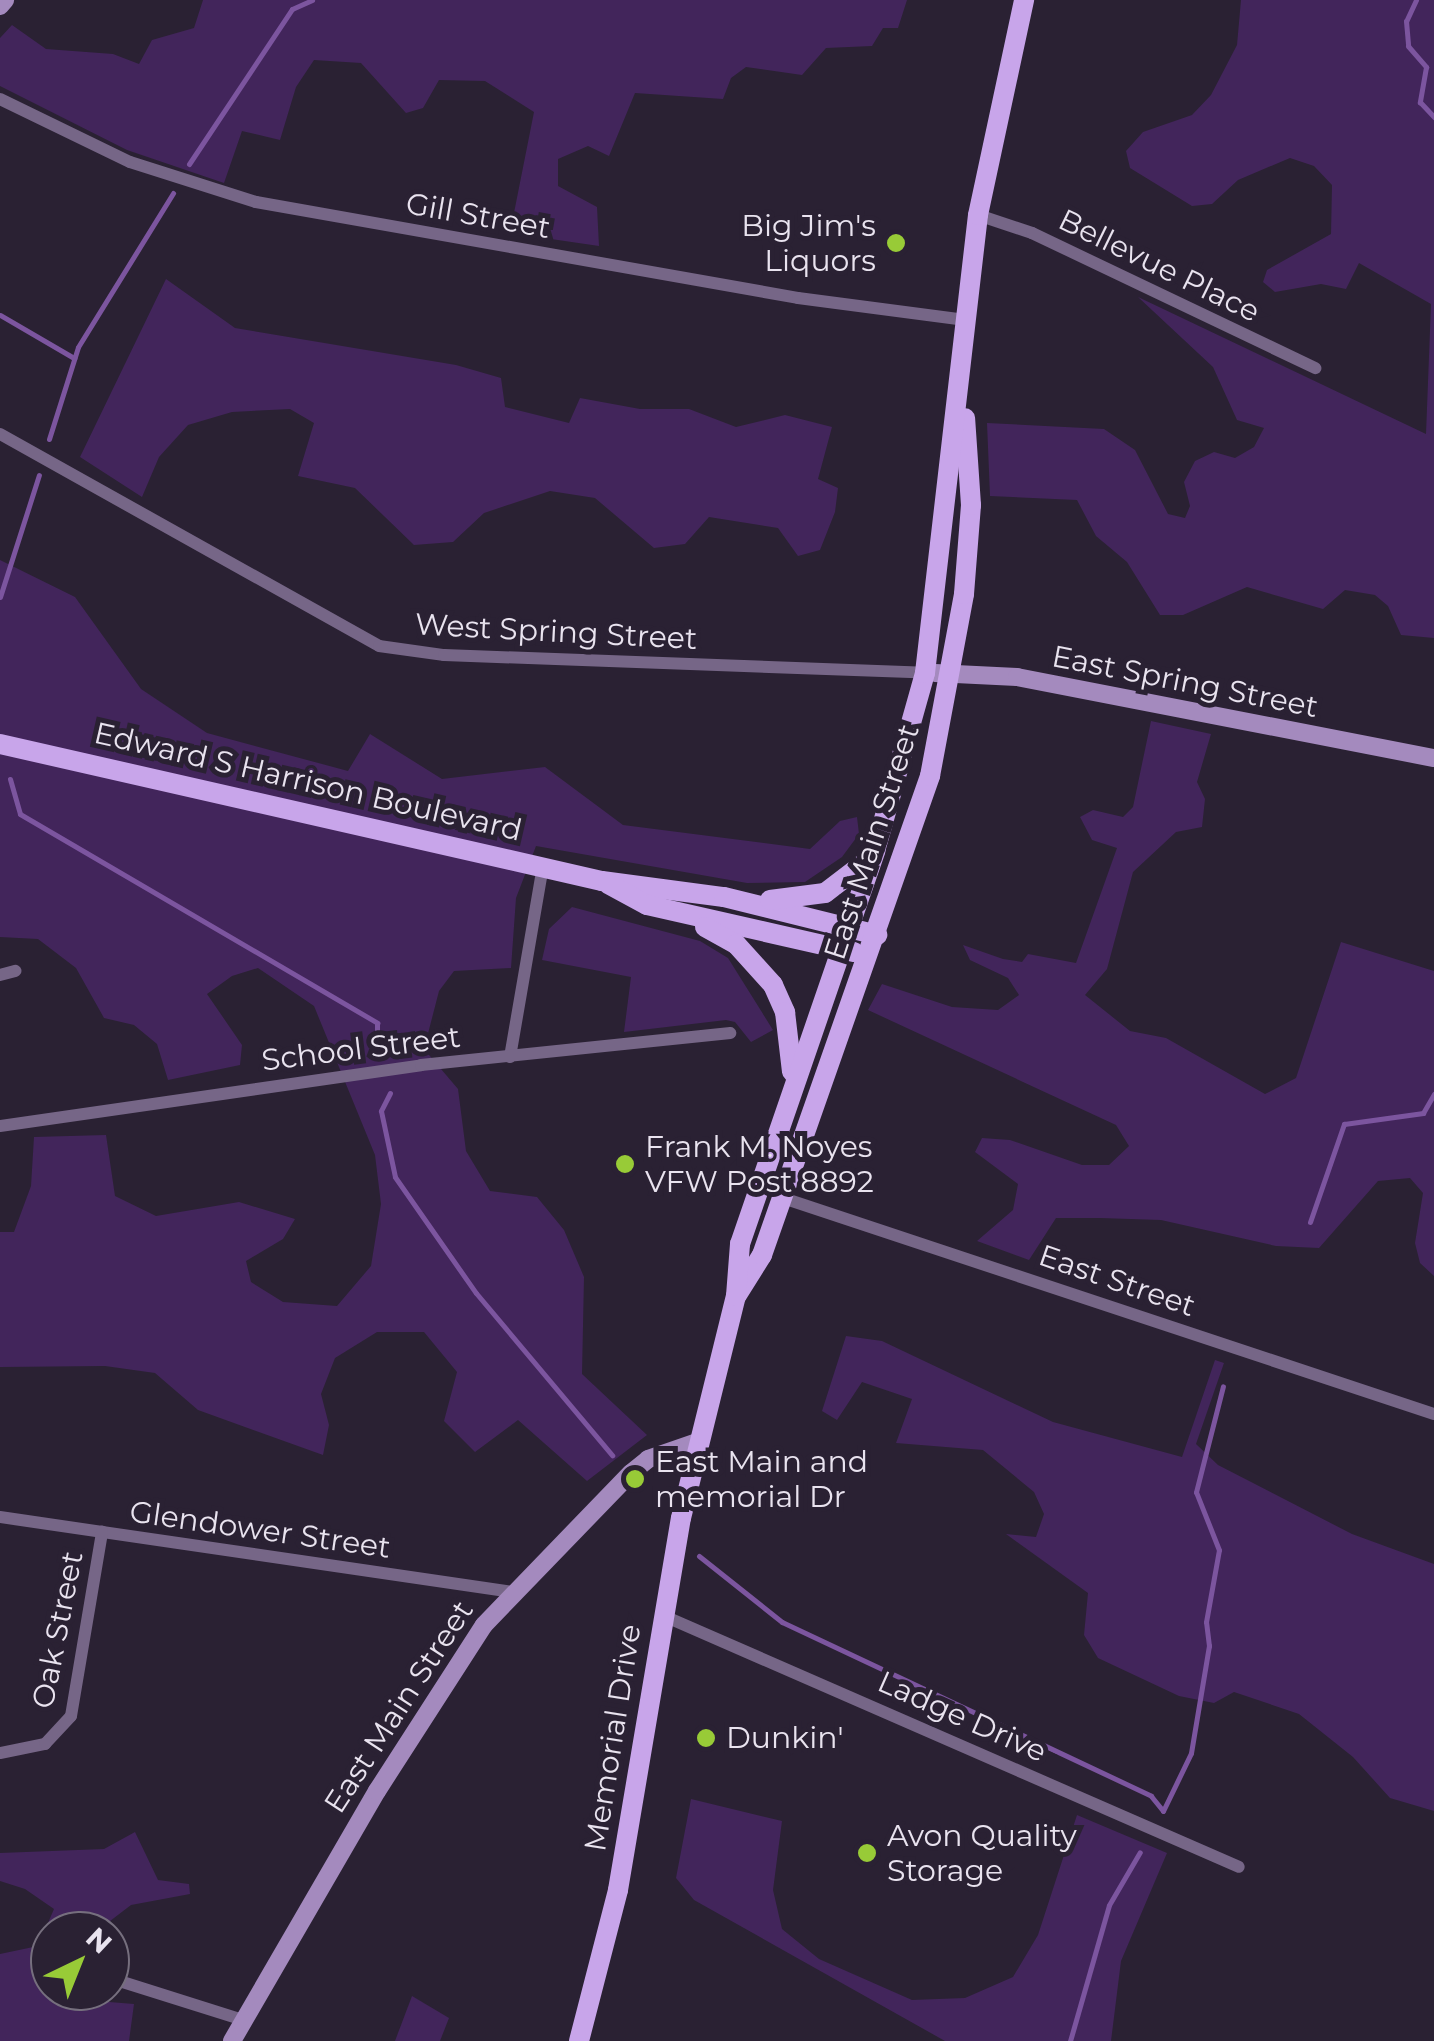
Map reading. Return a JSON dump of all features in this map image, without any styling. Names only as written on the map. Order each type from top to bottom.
[{"type":"main road","name":"East Main Street","points":[[232,2041],[460,1658],[514,1592],[639,1466],[697,1442],[736,1296],[740,1244],[875,851],[925,673],[962,383],[978,215],[1024,0]]},
{"type":"main road","name":"East Main Street","points":[[736,1296],[762,1254],[783,1198],[930,776],[953,674],[971,506],[962,383]]},
{"type":"main road","name":"East Spring Street","points":[[925,673],[1017,678],[1434,758]]},
{"type":"main road","name":"Edward S Harrison Boulevard","points":[[0,744],[602,881],[724,897],[849,925],[876,935]]},
{"type":"main road","points":[[724,897],[784,901],[826,893],[850,879],[875,851]]},
{"type":"main road","name":"Edward S Harrison Boulevard","points":[[602,881],[647,905],[868,956]]},
{"type":"main road","points":[[647,905],[720,934],[756,962],[785,1012],[793,1082]]},
{"type":"main road","name":"Memorial Drive","points":[[579,2041],[618,1890],[697,1442]]},
{"type":"street","name":"Gill Street","points":[[0,99],[130,162],[256,202],[798,298],[966,320]]},
{"type":"street","name":"Bellevue Place","points":[[978,215],[1032,233],[1316,368]]},
{"type":"street","name":"West Spring Street","points":[[0,434],[379,646],[444,655],[925,673]]},
{"type":"street","points":[[510,1057],[543,866]]},
{"type":"street","points":[[0,975],[15,971]]},
{"type":"street","name":"School Street","points":[[0,1126],[510,1057],[730,1032]]},
{"type":"street","name":"East Street","points":[[783,1198],[1434,1414]]},
{"type":"street","name":"Glendower Street","points":[[0,1517],[514,1592]]},
{"type":"street","name":"Oak Street","points":[[0,1753],[44,1744],[71,1716],[102,1532]]},
{"type":"street","name":"Ladge Drive","points":[[664,1616],[1239,1867]]},
{"type":"street","points":[[130,1985],[243,2020]]},
{"type":"shaded area","points":[[203,0],[907,0],[898,28],[883,28],[872,46],[826,48],[802,75],[746,67],[731,78],[723,99],[635,93],[609,156],[588,146],[558,159],[558,186],[597,207],[599,246],[510,233],[534,112],[485,81],[439,80],[423,108],[406,113],[361,63],[314,60],[296,87],[280,140],[242,131],[224,183],[127,150],[0,86],[0,38],[12,25],[46,49],[113,54],[139,64],[152,40],[194,28]]},
{"type":"shaded area","points":[[1241,0],[1434,0],[1434,638],[1401,635],[1388,606],[1375,595],[1345,590],[1323,609],[1247,587],[1183,615],[1160,615],[1127,562],[1096,536],[1077,500],[990,496],[987,423],[1104,429],[1135,450],[1168,514],[1185,518],[1190,506],[1184,482],[1195,461],[1214,452],[1235,458],[1254,447],[1264,428],[1237,420],[1213,367],[1138,297],[1426,434],[1431,304],[1359,263],[1346,289],[1321,284],[1275,292],[1263,282],[1267,270],[1331,234],[1332,185],[1314,166],[1290,158],[1238,180],[1212,204],[1192,206],[1130,168],[1126,151],[1143,132],[1192,115],[1211,95],[1237,45]]},
{"type":"shaded area","points":[[166,279],[235,328],[456,365],[501,378],[505,407],[569,423],[580,398],[640,409],[689,409],[736,427],[785,415],[832,427],[818,479],[838,488],[835,512],[820,550],[798,556],[778,528],[709,517],[685,544],[654,548],[595,498],[550,491],[484,513],[453,542],[414,545],[355,488],[298,476],[314,423],[290,409],[232,412],[188,425],[159,457],[142,497],[80,457]]},
{"type":"shaded area","points":[[0,560],[75,597],[141,689],[207,733],[348,771],[370,734],[442,779],[545,767],[623,825],[810,849],[840,821],[857,817],[859,834],[842,857],[805,882],[747,883],[536,846],[516,898],[511,968],[454,971],[439,991],[424,1049],[458,1089],[466,1151],[490,1191],[537,1197],[564,1230],[584,1277],[582,1374],[647,1435],[587,1481],[518,1420],[475,1452],[444,1421],[457,1372],[424,1332],[377,1332],[335,1358],[321,1394],[329,1425],[323,1455],[198,1410],[155,1373],[105,1366],[0,1367],[0,1232],[14,1232],[31,1186],[34,1137],[106,1135],[115,1196],[156,1216],[239,1202],[295,1219],[283,1239],[246,1261],[251,1282],[283,1302],[337,1306],[371,1266],[381,1204],[375,1155],[314,1006],[258,968],[232,976],[207,994],[242,1045],[240,1065],[168,1080],[157,1044],[134,1025],[104,1018],[76,968],[38,939],[0,937]]},
{"type":"shaded area","points":[[1151,721],[1211,734],[1197,782],[1205,799],[1202,827],[1176,832],[1133,872],[1107,969],[1085,995],[1130,1031],[1166,1038],[1265,1094],[1296,1078],[1341,942],[1434,971],[1434,1276],[1420,1263],[1415,1243],[1423,1193],[1410,1178],[1378,1181],[1319,1248],[1276,1246],[1161,1220],[1100,1218],[1056,1218],[1029,1260],[977,1241],[1013,1210],[1018,1184],[975,1152],[982,1138],[1010,1140],[1082,1165],[1109,1165],[1129,1146],[1116,1125],[868,1010],[882,984],[952,1007],[998,1010],[1019,995],[1008,978],[970,960],[963,945],[1003,959],[1022,962],[1028,954],[1076,963],[1117,848],[1092,840],[1080,817],[1093,810],[1123,817],[1133,807]]},
{"type":"shaded area","points":[[572,907],[700,941],[728,958],[773,1030],[751,1042],[735,1022],[726,1020],[624,1032],[631,977],[542,960],[549,929]]},
{"type":"shaded area","points":[[846,1336],[882,1341],[1053,1422],[1182,1457],[1215,1360],[1224,1363],[1196,1444],[1218,1465],[1352,1534],[1434,1564],[1434,1811],[1390,1798],[1353,1757],[1299,1714],[1234,1692],[1214,1703],[1179,1696],[1098,1658],[1084,1635],[1088,1593],[1006,1534],[1036,1537],[1044,1514],[1034,1492],[983,1450],[896,1443],[912,1399],[862,1382],[837,1420],[822,1411]]},
{"type":"shaded area","points":[[691,1799],[782,1821],[773,1890],[782,1929],[819,1959],[912,2000],[965,1998],[1013,1977],[1038,1935],[1077,1815],[1167,1853],[1121,1961],[1111,2041],[945,2041],[694,1900],[676,1878]]},
{"type":"shaded area","points":[[135,1832],[158,1880],[189,1884],[190,1894],[131,1905],[123,1911],[53,1911],[25,1889],[0,1881],[0,1853],[104,1849]]},
{"type":"shaded area","points":[[30,1948],[30,2011],[130,2011],[130,2004],[134,2004],[129,2041],[0,2041],[0,1954]]},
{"type":"shaded area","points":[[412,1996],[449,2018],[440,2041],[395,2041]]},
{"type":"waterway","points":[[189,164],[292,9],[312,0]]},
{"type":"waterway","points":[[1416,0],[1406,21],[1408,46],[1426,67],[1420,102],[1434,117]]},
{"type":"waterway","points":[[49,439],[78,347],[173,193]]},
{"type":"waterway","points":[[0,315],[74,358]]},
{"type":"waterway","points":[[0,597],[39,475]]},
{"type":"waterway","points":[[10,779],[20,814],[377,1023],[377,1049]]},
{"type":"waterway","points":[[390,1093],[381,1111],[395,1177],[476,1293],[612,1455]]},
{"type":"waterway","points":[[1310,1222],[1344,1124],[1423,1113],[1434,1094]]},
{"type":"waterway","points":[[699,1556],[782,1622],[1151,1796],[1163,1811],[1191,1753],[1209,1646],[1206,1622],[1219,1550],[1196,1492],[1223,1386]]},
{"type":"waterway","points":[[1070,2041],[1109,1905],[1140,1852]]},
{"type":"place","name":"Big Jim's Liquors","points":[[896,243]]},
{"type":"place","name":"Frank M. Noyes VFW Post 8892","points":[[625,1164]]},
{"type":"place","name":"East Main and memorial Dr","points":[[635,1479]]},
{"type":"place","name":"Dunkin'","points":[[706,1738]]},
{"type":"place","name":"Avon Quality Storage","points":[[867,1853]]}]
